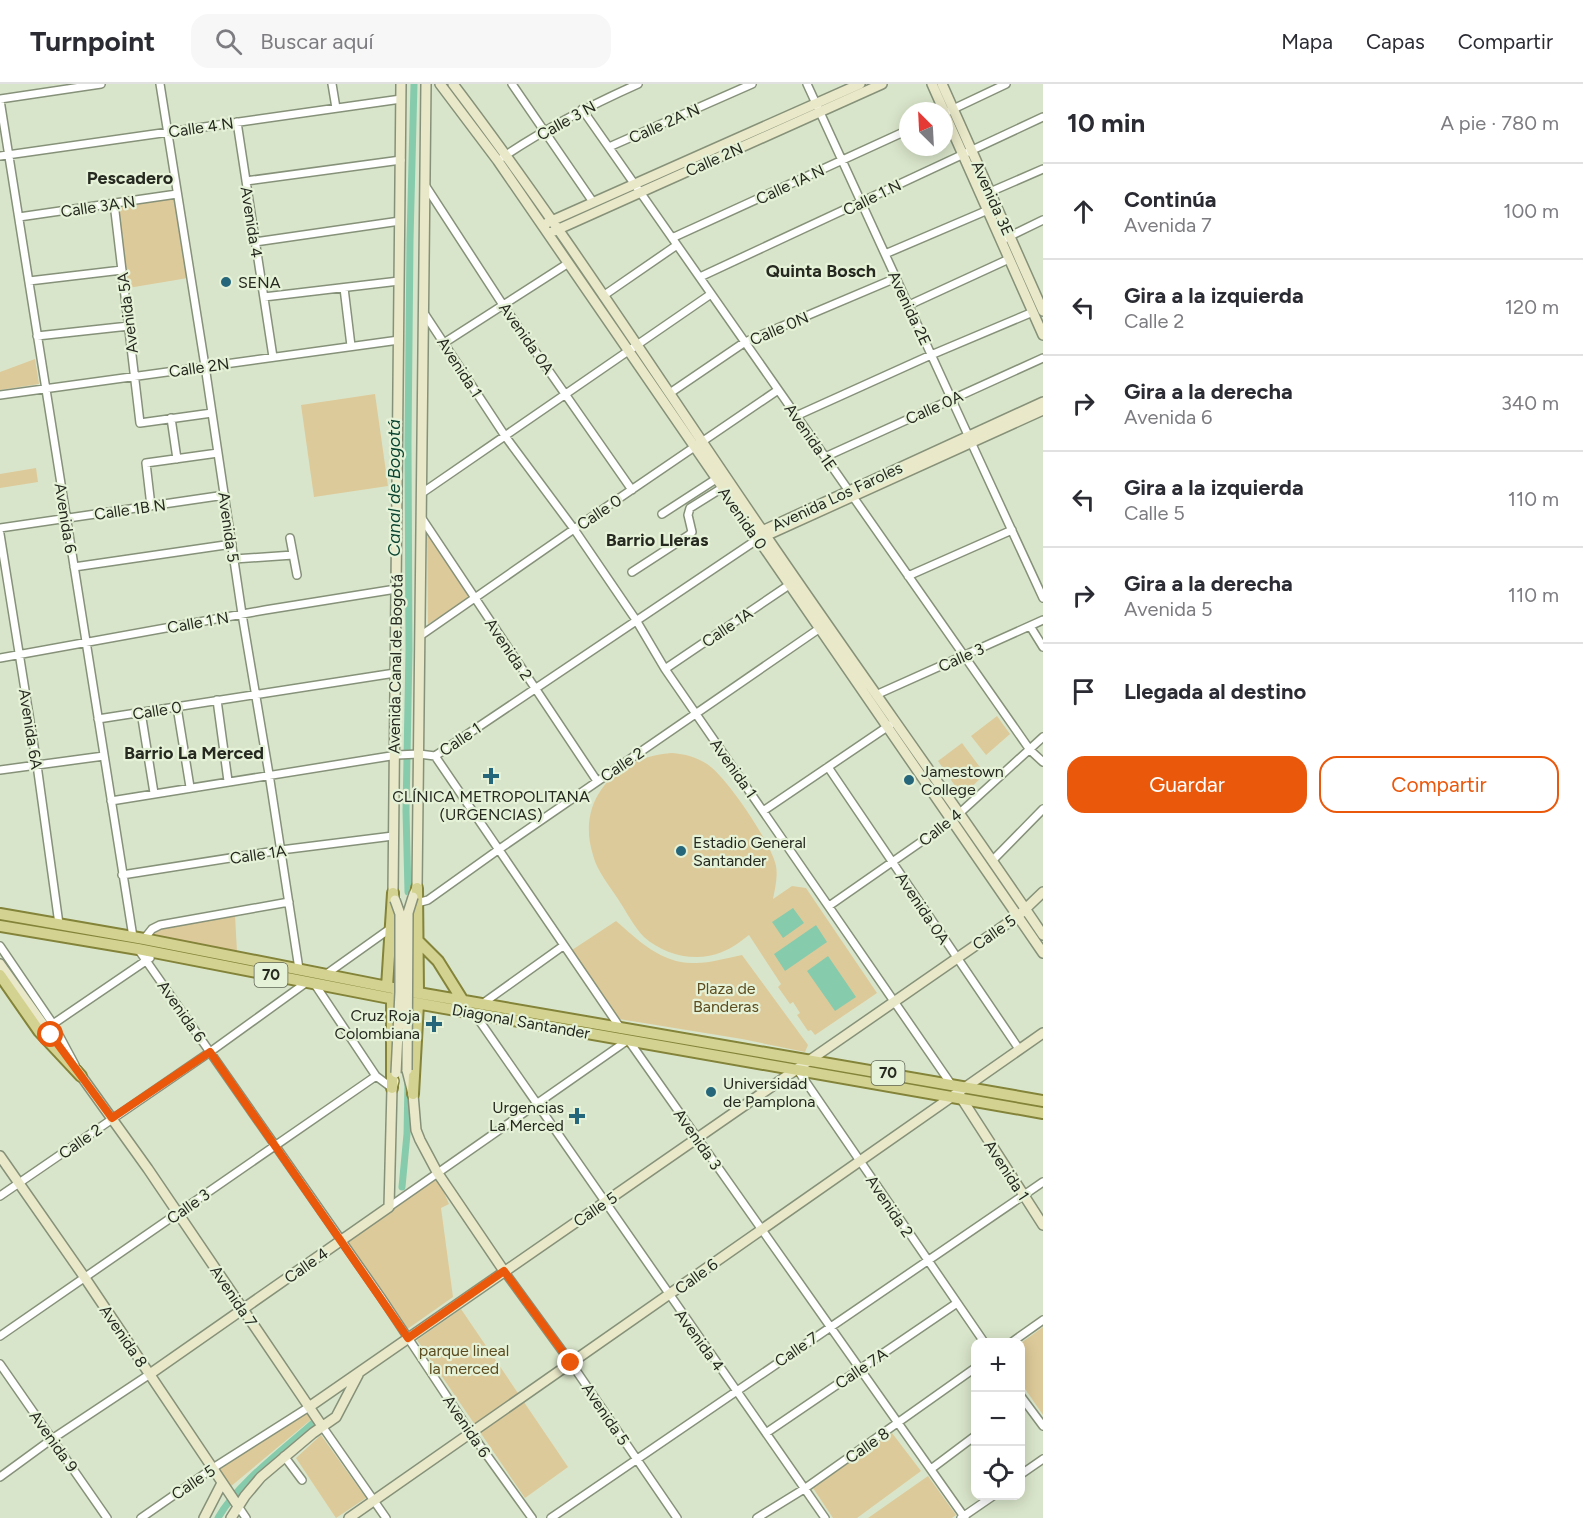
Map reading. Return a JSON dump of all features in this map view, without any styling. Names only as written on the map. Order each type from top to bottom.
[{"type":"main road","points":[[413,1094],[418,998],[415,896]]},
{"type":"main road","points":[[387,987],[394,897]]},
{"type":"main road","name":"Diagonal Santander","points":[[0,914],[138,938],[387,987],[474,1013],[797,1069],[957,1092],[1043,1101]]},
{"type":"main road","name":"Diagonal Santander","points":[[0,926],[138,949],[392,998],[463,1000],[811,1060],[1043,1113]]},
{"type":"main road","points":[[418,941],[438,961],[463,1000]]},
{"type":"main road","points":[[1,969],[39,1031],[81,1076]]},
{"type":"main road","points":[[392,998],[392,1088]]},
{"type":"street","points":[[0,100],[101,84]]},
{"type":"street","name":"Avenida 5","points":[[160,84],[299,969]]},
{"type":"street","points":[[332,84],[336,108]]},
{"type":"street","name":"Avenida Canal de Bogotá","points":[[389,1207],[392,1088],[396,1073],[400,992],[400,914],[394,897],[393,836],[396,755],[401,84]]},
{"type":"street","name":"Avenida Canal de Bogotá","points":[[416,1130],[413,1094],[407,1070],[408,913],[415,896],[426,84]]},
{"type":"street","name":"Avenida 0","points":[[440,84],[498,161],[719,484],[762,535],[789,585],[878,694],[1043,935]]},
{"type":"street","name":"Avenida 0","points":[[453,84],[507,155],[703,441],[887,727],[1043,953]]},
{"type":"street","points":[[512,84],[594,202]]},
{"type":"street","name":"Calle 3 N","points":[[498,161],[543,131],[582,109],[638,84]]},
{"type":"street","name":"Calle 2A N","points":[[609,147],[753,84]]},
{"type":"street","name":"Avenida 2E","points":[[807,84],[1043,598]]},
{"type":"street","name":"Calle 2N","points":[[818,108],[860,84]]},
{"type":"street","name":"Calle 2N","points":[[547,234],[638,188],[818,108],[882,84]]},
{"type":"street","name":"Avenida 3E","points":[[932,84],[941,102]]},
{"type":"street","name":"Avenida 3E","points":[[942,84],[945,102]]},
{"type":"street","points":[[953,109],[1006,84]]},
{"type":"street","name":"Calle 4 N","points":[[0,156],[401,99]]},
{"type":"street","name":"Avenida 6","points":[[0,100],[122,874],[138,938]]},
{"type":"street","name":"Avenida 1E","points":[[582,109],[1029,750],[1043,762]]},
{"type":"street","name":"Calle 1 N","points":[[699,277],[1043,117]]},
{"type":"street","name":"Avenida 4","points":[[237,122],[273,357]]},
{"type":"street","name":"Avenida 3E","points":[[953,125],[990,192],[1005,238],[1009,259],[1040,310]]},
{"type":"street","name":"Calle 1A N","points":[[672,237],[899,134]]},
{"type":"street","name":"Avenida 3E","points":[[967,151],[988,210],[1005,238],[1040,310],[1043,335]]},
{"type":"street","points":[[246,181],[401,160]]},
{"type":"street","points":[[990,192],[1043,170]]},
{"type":"street","name":"Avenida 0A","points":[[425,185],[503,305],[632,490]]},
{"type":"street","name":"Calle 2N","points":[[542,226],[594,202],[638,188]]},
{"type":"street","name":"Calle 3A N","points":[[19,217],[177,194]]},
{"type":"street","name":"Avenida 5A","points":[[114,203],[140,423],[171,418]]},
{"type":"street","points":[[885,254],[988,210]]},
{"type":"street","points":[[1005,238],[1043,220]]},
{"type":"street","points":[[255,242],[400,221]]},
{"type":"street","points":[[603,296],[677,245]]},
{"type":"street","points":[[909,305],[1009,259]]},
{"type":"street","points":[[444,343],[567,264]]},
{"type":"street","points":[[29,281],[122,270]]},
{"type":"street","name":"Calle 0N","points":[[670,393],[745,342],[896,278]]},
{"type":"street","points":[[264,297],[399,281]]},
{"type":"street","points":[[344,288],[351,346]]},
{"type":"street","points":[[422,493],[711,294]]},
{"type":"street","points":[[796,416],[931,355],[1040,310]]},
{"type":"street","name":"Avenida 1","points":[[424,313],[505,436],[574,529],[636,620],[665,669],[957,1092],[1043,1225]]},
{"type":"street","points":[[38,336],[129,326]]},
{"type":"street","name":"Calle 2N","points":[[0,395],[399,339]]},
{"type":"street","name":"Calle 0A","points":[[825,457],[1043,358]]},
{"type":"street","name":"Calle 0","points":[[420,636],[778,390]]},
{"type":"street","name":"Avenida Los Faroles","points":[[762,535],[1043,402]]},
{"type":"street","name":"Avenida Los Faroles","points":[[970,438],[1043,410]]},
{"type":"street","points":[[177,459],[171,418],[212,413]]},
{"type":"street","points":[[151,506],[146,463],[218,453]]},
{"type":"street","points":[[662,514],[719,484]]},
{"type":"street","points":[[632,572],[692,532],[688,515],[690,508],[719,484]]},
{"type":"street","name":"Calle 1B N","points":[[0,528],[225,495]]},
{"type":"street","name":"Avenida 2","points":[[421,517],[597,781]]},
{"type":"street","points":[[908,576],[1012,530]]},
{"type":"street","name":"Avenida 6A","points":[[0,534],[37,765],[59,924]]},
{"type":"street","name":"Calle 1","points":[[111,801],[396,755],[435,756],[762,535]]},
{"type":"street","points":[[290,538],[297,575]]},
{"type":"street","points":[[74,567],[232,544]]},
{"type":"street","points":[[234,560],[293,555]]},
{"type":"street","name":"Calle 1A","points":[[665,669],[789,585]]},
{"type":"street","name":"Calle 1 N","points":[[0,658],[242,614],[396,589]]},
{"type":"street","name":"Calle 3","points":[[878,694],[1043,620]]},
{"type":"street","name":"Calle 2","points":[[415,896],[428,900],[824,626]]},
{"type":"street","points":[[1030,626],[1043,647]]},
{"type":"street","name":"Calle 0","points":[[98,719],[395,674]]},
{"type":"street","points":[[217,700],[228,781]]},
{"type":"street","points":[[177,707],[190,788]]},
{"type":"street","points":[[141,712],[154,794]]},
{"type":"street","points":[[763,811],[896,721]]},
{"type":"street","name":"Calle 4","points":[[829,906],[951,820],[1043,737]]},
{"type":"street","points":[[0,770],[104,756]]},
{"type":"street","name":"Avenida 3","points":[[435,756],[628,1040],[963,1517]]},
{"type":"street","name":"Avenida 0A","points":[[828,767],[1019,1049]]},
{"type":"street","points":[[992,861],[1043,808]]},
{"type":"street","name":"Calle 1A","points":[[122,874],[393,836]]},
{"type":"street","name":"Calle 5","points":[[141,1518],[359,1373],[811,1060],[1017,916],[1043,892]]},
{"type":"street","points":[[138,938],[160,925],[289,902]]},
{"type":"street","points":[[325,975],[391,928]]},
{"type":"street","name":"Avenida 7","points":[[0,946],[53,1024],[81,1076],[178,1213],[386,1518]]},
{"type":"street","points":[[482,1004],[563,946]]},
{"type":"street","name":"Avenida 6","points":[[138,949],[532,1518]]},
{"type":"street","points":[[53,1024],[157,953]]},
{"type":"street","points":[[310,982],[376,1076],[392,1088]]},
{"type":"street","name":"Calle 2","points":[[0,1196],[310,982]]},
{"type":"street","name":"Avenida 4","points":[[474,1013],[535,1104],[825,1518]]},
{"type":"street","name":"Calle 4","points":[[0,1477],[641,1031]]},
{"type":"street","name":"Calle 6","points":[[349,1518],[1043,1033]]},
{"type":"street","name":"Avenida 2","points":[[797,1069],[981,1338]]},
{"type":"street","name":"Calle 3","points":[[0,1336],[376,1076]]},
{"type":"street","name":"Avenida 5","points":[[416,1130],[437,1172],[677,1518]]},
{"type":"street","name":"Avenida 8","points":[[0,1156],[246,1518]]},
{"type":"street","name":"Calle 7","points":[[551,1518],[1043,1182]]},
{"type":"street","name":"Calle 7A","points":[[766,1434],[957,1303]]},
{"type":"street","points":[[1018,1338],[1043,1320]]},
{"type":"street","name":"Avenida 9","points":[[0,1364],[107,1518]]},
{"type":"street","name":"Calle 8","points":[[757,1518],[804,1489],[971,1371]]},
{"type":"street","points":[[231,1518],[234,1500],[284,1456],[336,1417],[359,1373]]},
{"type":"street","points":[[1025,1404],[1043,1426]]},
{"type":"street","points":[[931,1469],[971,1439]]},
{"type":"street","points":[[284,1456],[302,1480]]},
{"type":"street","points":[[1025,1472],[1043,1459]]},
{"type":"street","points":[[204,1518],[222,1483]]},
{"type":"street","points":[[963,1517],[987,1500]]},
{"type":"green space","points":[[177,197],[188,278],[128,288],[117,206]]},
{"type":"green space","points":[[35,359],[39,384],[0,390],[0,372]]},
{"type":"green space","points":[[375,394],[388,486],[314,497],[301,405]]},
{"type":"green space","points":[[36,468],[38,482],[0,488],[0,474]]},
{"type":"green space","points":[[427,527],[473,596],[428,624]]},
{"type":"green space","points":[[997,716],[1010,734],[986,755],[971,736]]},
{"type":"green space","points":[[962,743],[985,774],[962,796],[938,761]]},
{"type":"green space","name":"Estadio General Santander","points":[[672,753],[690,756],[707,764],[725,782],[757,827],[773,856],[777,874],[773,899],[792,886],[806,888],[877,993],[815,1035],[811,1030],[808,1031],[797,1015],[800,1013],[793,1002],[790,1004],[778,987],[781,984],[749,935],[729,949],[712,955],[691,957],[671,953],[652,943],[637,929],[597,867],[589,835],[590,816],[596,799],[606,784],[634,762]]},
{"type":"green space","points":[[235,915],[237,952],[148,937],[155,929]]},
{"type":"green space","name":"Plaza de Banderas","points":[[616,921],[660,955],[681,962],[704,963],[742,955],[808,1045],[805,1052],[619,1019],[572,950]]},
{"type":"green space","points":[[437,1176],[449,1204],[441,1208],[453,1297],[406,1330],[346,1244]]},
{"type":"green space","name":"parque lineal la merced","points":[[461,1309],[568,1467],[525,1498],[417,1340]]},
{"type":"green space","points":[[1043,1327],[1043,1415],[1025,1389],[1025,1340]]},
{"type":"green space","points":[[306,1411],[313,1418],[230,1487],[219,1470]]},
{"type":"green space","points":[[892,1433],[921,1471],[857,1518],[833,1518],[813,1488]]},
{"type":"green space","points":[[321,1435],[366,1498],[336,1518],[296,1458]]},
{"type":"green space","points":[[928,1476],[956,1515],[952,1518],[868,1518]]},
{"type":"shaded area","points":[[793,908],[804,923],[783,938],[772,922]]},
{"type":"shaded area","points":[[816,925],[827,942],[785,971],[774,954]]},
{"type":"shaded area","points":[[828,956],[856,997],[835,1011],[807,971]]},
{"type":"waterway","name":"Canal de Bogotá","points":[[408,892],[406,811],[409,650],[408,443],[414,84]]},
{"type":"waterway","name":"Canal de Bogotá","points":[[402,1187],[407,1134],[408,1082]]},
{"type":"waterway","name":"Canal de Bogotá","points":[[218,1518],[248,1480],[313,1423]]},
{"type":"place","name":"SENA","points":[[226,282]]},
{"type":"place","name":"CLÍNICA METROPOLITANA (URGENCIAS)","points":[[491,776]]},
{"type":"place","name":"Jamestown College","points":[[909,780]]},
{"type":"place","name":"Estadio General Santander","points":[[681,851]]},
{"type":"place","name":"Cruz Roja Colombiana","points":[[434,1024]]},
{"type":"place","name":"Universidad de Pamplona","points":[[711,1092]]},
{"type":"place","name":"Urgencias La Merced","points":[[577,1116]]},
{"type":"district","name":"Pescadero","points":[[130,178]]},
{"type":"district","name":"Quinta Bosch","points":[[821,271]]},
{"type":"district","name":"Barrio Lleras","points":[[657,540]]},
{"type":"district","name":"Barrio La Merced","points":[[194,753]]},
{"type":"route","points":[[51,1035],[112,1118],[210,1052],[408,1338],[504,1271],[571,1363]]}]
